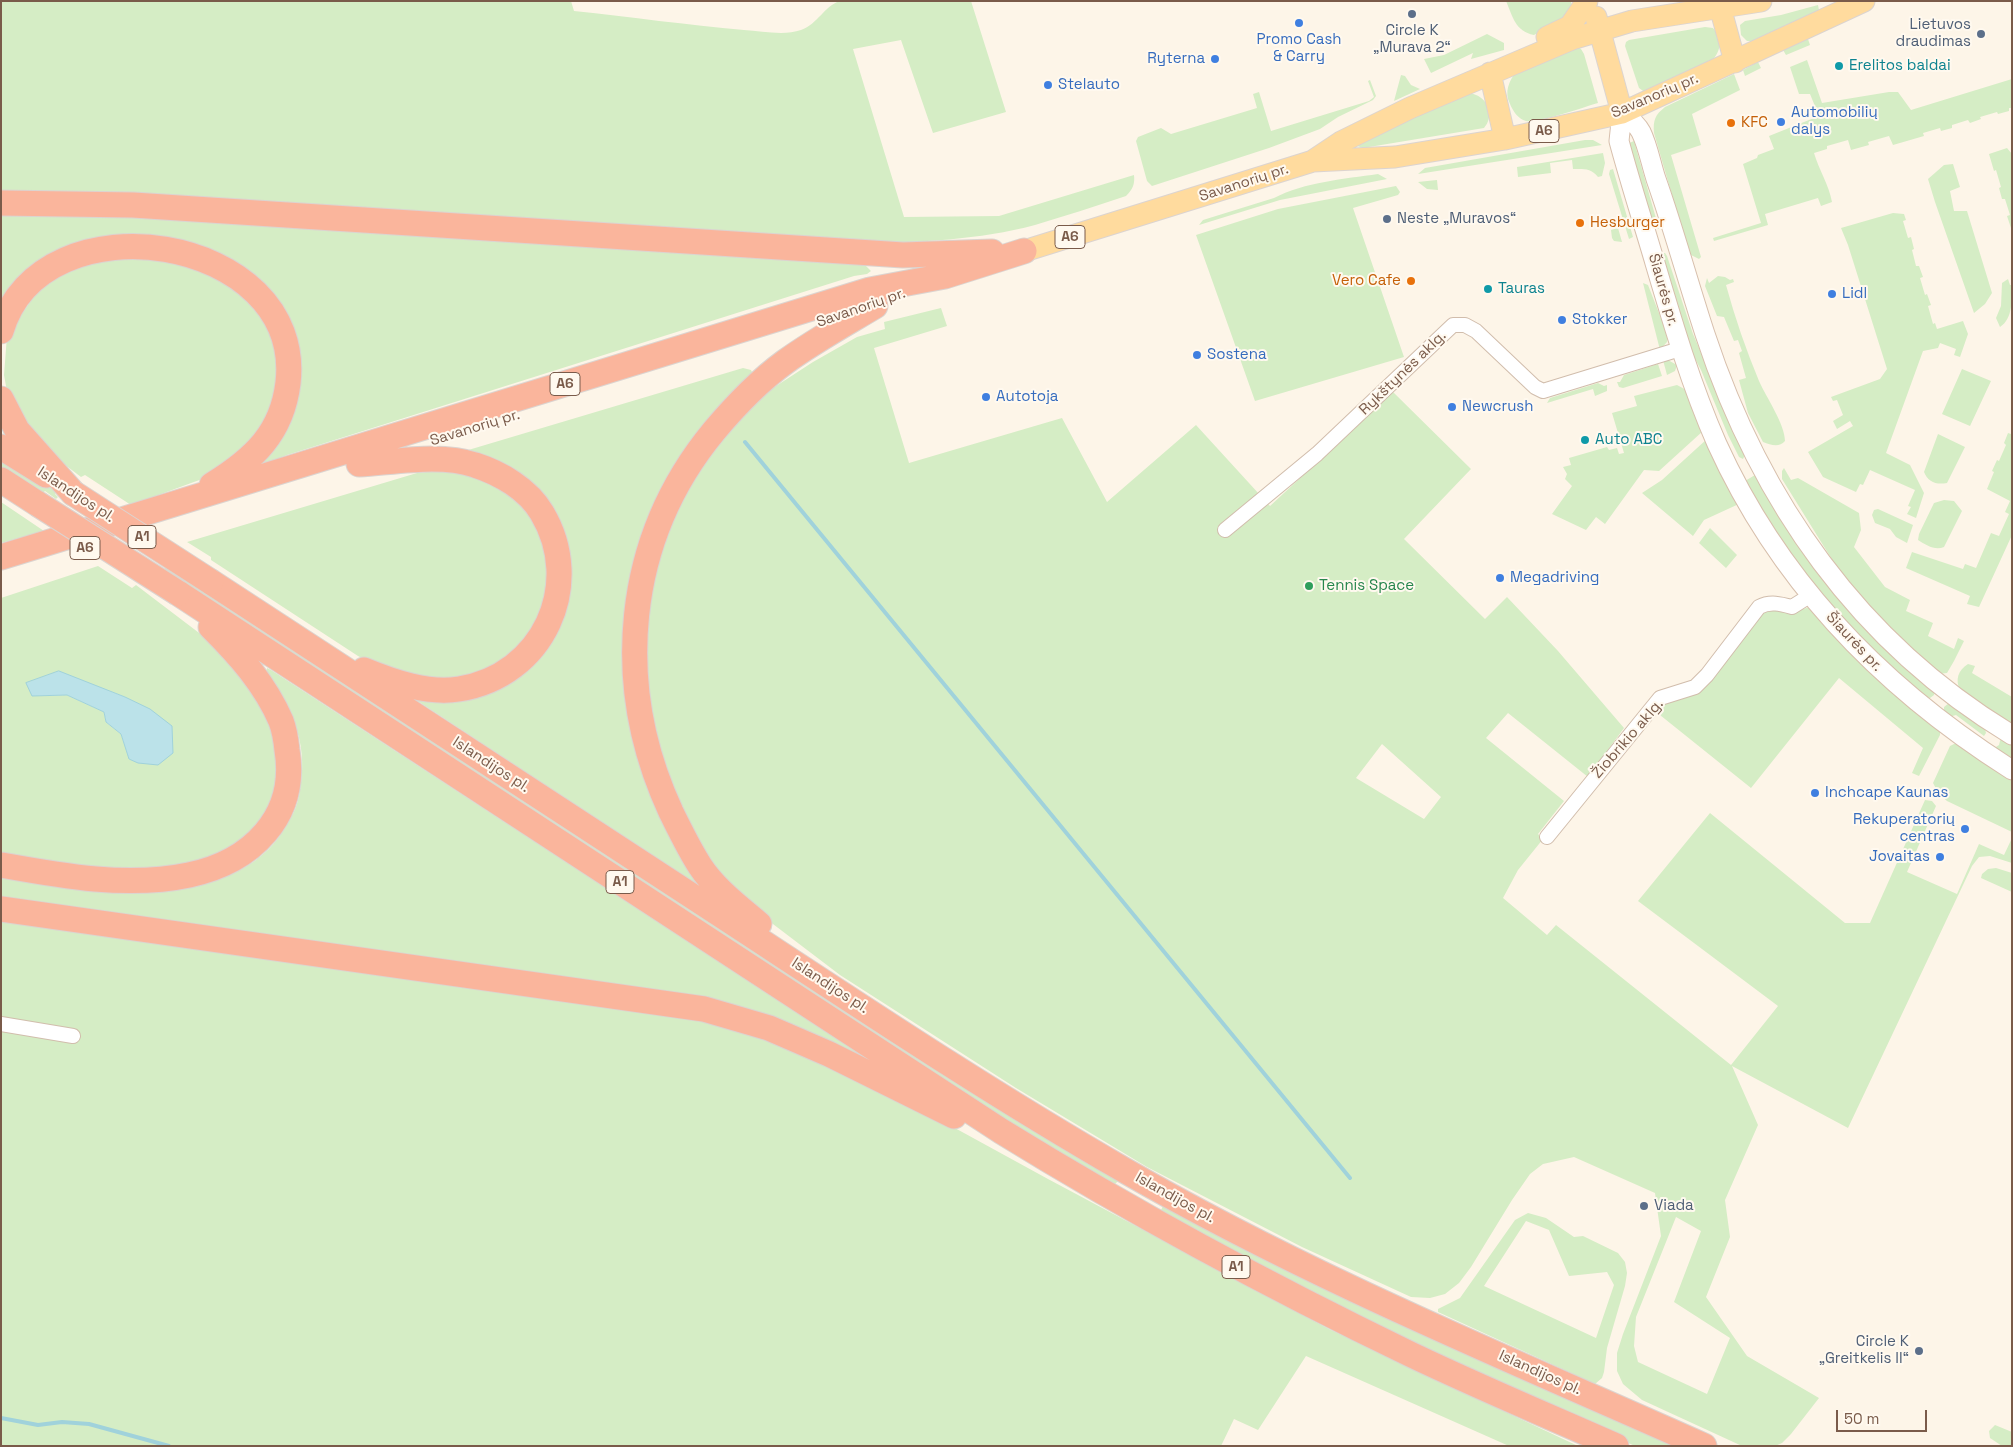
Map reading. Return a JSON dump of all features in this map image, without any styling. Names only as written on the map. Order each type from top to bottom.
[{"type":"highway","points":[[1,203],[134,205],[903,256],[1024,251]]},
{"type":"highway","points":[[1,331],[15,300],[33,279],[74,255],[100,250],[139,247],[176,251],[216,264],[237,276],[252,289],[268,305],[286,344],[289,362],[288,377],[286,395],[280,416],[270,436],[250,459],[188,500]]},
{"type":"highway","name":"Savanorių pr.","points":[[1,573],[875,306],[946,276],[1024,251]]},
{"type":"highway","name":"Savanorių pr.","points":[[1,557],[870,290],[946,276]]},
{"type":"highway","points":[[835,990],[728,898],[700,866],[661,791],[647,748],[635,685],[634,638],[638,595],[654,533],[677,484],[701,448],[733,409],[772,372],[802,350],[875,306]]},
{"type":"highway","points":[[1,399],[17,430],[73,493]]},
{"type":"highway","name":"Islandijos pl.","points":[[1,446],[835,990],[1043,1122],[1125,1171],[1223,1224],[1385,1303],[1704,1446]]},
{"type":"highway","points":[[309,647],[377,676],[403,684],[436,690],[459,689],[486,681],[507,671],[523,659],[542,636],[553,614],[560,578],[555,540],[541,511],[522,490],[498,474],[474,464],[448,459],[359,464]]},
{"type":"highway","name":"Islandijos pl.","points":[[1,480],[1001,1131],[1063,1169],[1208,1252],[1300,1299],[1414,1356],[1616,1446]]},
{"type":"highway","points":[[1,865],[81,877],[125,880],[161,879],[189,875],[226,862],[242,854],[260,839],[272,824],[284,798],[289,769],[281,722],[263,686],[241,659],[178,594]]},
{"type":"highway","points":[[1,909],[704,1009],[769,1028],[829,1054],[1063,1169]]},
{"type":"main road","points":[[1469,81],[1494,60],[1570,26],[1587,1]]},
{"type":"main road","points":[[1592,1],[1622,113]]},
{"type":"main road","name":"Savanorių pr.","points":[[1024,251],[1313,160],[1381,121],[1469,81],[1572,39],[1632,20],[1761,1]]},
{"type":"main road","name":"Savanorių pr.","points":[[1313,160],[1395,157],[1505,139],[1622,113],[1864,1]]},
{"type":"main road","points":[[1720,7],[1735,62]]},
{"type":"main road","points":[[1490,73],[1505,139]]},
{"type":"main road","name":"Šiaurės pr.","points":[[1622,113],[1619,141],[1680,349],[1726,462],[1766,534],[1812,595],[1867,659],[1928,711],[1980,750],[2012,770]]},
{"type":"main road","name":"Šiaurės pr.","points":[[1622,113],[1640,131],[1718,370],[1743,434],[1794,525],[1855,603],[1884,634],[1945,689],[2004,731]]},
{"type":"main road","points":[[1648,239],[1661,238],[1679,247]]},
{"type":"main road","points":[[1726,462],[1742,467],[1759,465]]},
{"type":"main road","points":[[1928,711],[1945,689]]},
{"type":"main road","points":[[1980,750],[2004,731]]},
{"type":"street","name":"Rykštynės aklg.","points":[[1225,530],[1317,454],[1453,325],[1465,325],[1476,331],[1535,387],[1543,390],[1680,349]]},
{"type":"street","name":"Žiobrikio aklg.","points":[[1547,837],[1660,698],[1695,686],[1707,675],[1759,607],[1775,603],[1792,607],[1812,595]]},
{"type":"street","points":[[1,1024],[73,1036]]},
{"type":"green space","points":[[1,1],[571,1],[574,11],[780,33],[794,32],[807,27],[834,3],[840,1],[971,1],[1006,112],[933,133],[901,40],[853,49],[904,217],[999,216],[1134,175],[1134,184],[1126,196],[1046,222],[1014,230],[971,237],[863,244],[1,195]]},
{"type":"green space","points":[[1506,1],[1571,1],[1572,12],[1534,35],[1519,27]]},
{"type":"green space","points":[[1818,5],[1819,10],[1755,41],[1747,41],[1741,35],[1740,25],[1745,21],[1781,15]]},
{"type":"green space","points":[[1705,27],[1713,28],[1720,45],[1712,61],[1646,93],[1639,88],[1625,46],[1626,42]]},
{"type":"green space","points":[[1487,34],[1504,43],[1504,50],[1471,59],[1473,53],[1431,73],[1424,59],[1444,55]]},
{"type":"green space","points":[[1808,39],[1810,45],[1786,55],[1783,50]]},
{"type":"green space","points":[[1577,47],[1584,54],[1598,103],[1541,120],[1526,121],[1518,117],[1511,107],[1507,95],[1509,83],[1516,72]]},
{"type":"green space","points":[[1807,60],[1822,103],[1898,92],[1911,110],[2012,79],[2012,108],[2009,108],[2009,111],[1980,117],[1981,119],[1970,123],[1968,120],[1952,125],[1952,128],[1941,131],[1940,128],[1923,133],[1924,136],[1893,145],[1889,136],[1868,142],[1869,145],[1851,150],[1848,140],[1827,146],[1827,149],[1814,153],[1832,202],[1821,206],[1818,198],[1765,214],[1768,225],[1714,241],[1713,238],[1761,223],[1743,164],[1757,158],[1758,155],[1774,149],[1769,136],[1819,116],[1810,94],[1799,94],[1790,67]]},
{"type":"green space","points":[[1758,62],[1761,68],[1745,76],[1743,70]]},
{"type":"green space","points":[[1734,74],[1740,90],[1692,114],[1701,145],[1671,155],[1701,257],[1699,259],[1689,254],[1654,133],[1654,121],[1665,107]]},
{"type":"green space","points":[[1401,75],[1405,76],[1411,85],[1420,89],[1394,101]]},
{"type":"green space","points":[[1370,80],[1376,96],[1373,100],[1338,117],[1320,129],[1269,148],[1152,186],[1147,181],[1136,141],[1138,137],[1161,128],[1171,134],[1257,108],[1253,94],[1259,92],[1271,131],[1369,101],[1374,97],[1368,81]]},
{"type":"green space","points":[[1464,93],[1480,97],[1487,105],[1489,119],[1484,128],[1363,148],[1357,146],[1358,143]]},
{"type":"green space","points":[[1593,140],[1602,145],[1418,174],[1425,168]]},
{"type":"green space","points":[[1634,141],[1659,229],[1654,227],[1627,144]]},
{"type":"green space","points":[[2007,148],[2012,154],[2011,228],[2007,216],[2010,215],[2005,199],[2002,199],[1999,188],[2001,187],[1989,154]]},
{"type":"green space","points":[[1603,153],[1605,163],[1602,176],[1598,177],[1593,172],[1587,170],[1573,169],[1572,160],[1550,163],[1551,173],[1518,177],[1517,167]]},
{"type":"green space","points":[[1953,164],[1960,187],[1950,191],[1954,211],[1967,211],[1992,293],[1985,304],[1974,313],[1928,179],[1944,165]]},
{"type":"green space","points":[[1613,169],[1633,237],[1629,239],[1609,174],[1610,170]]},
{"type":"green space","points":[[1378,174],[1387,179],[1280,200],[1199,225],[1203,220],[1274,198],[1299,188]]},
{"type":"green space","points":[[1437,180],[1438,190],[1427,189],[1418,182]]},
{"type":"green space","points":[[1396,186],[1400,192],[1398,195],[1353,208],[1404,357],[1255,401],[1196,235],[1278,209]]},
{"type":"green space","points":[[60,211],[857,262],[866,266],[871,271],[867,274],[854,276],[287,455],[247,471],[296,379],[243,273],[102,240],[1,310],[1,213]]},
{"type":"green space","points":[[1893,213],[1904,214],[1906,220],[1903,221],[1908,238],[1911,237],[1916,266],[1919,266],[1923,277],[1920,278],[1925,295],[1927,294],[1931,305],[1928,306],[1933,324],[1935,323],[1937,329],[1963,321],[1968,334],[1960,357],[1954,355],[1956,349],[1940,343],[1938,348],[1923,351],[1886,453],[1910,465],[1924,493],[1916,518],[1907,514],[1911,507],[1908,506],[1915,490],[1870,470],[1863,485],[1860,484],[1856,492],[1823,477],[1808,452],[1853,426],[1850,421],[1837,429],[1833,421],[1843,415],[1837,400],[1833,401],[1831,397],[1880,379],[1887,369],[1841,228]]},
{"type":"green space","points":[[1618,228],[1622,242],[1614,241],[1612,238],[1611,230]]},
{"type":"green space","points":[[119,253],[217,272],[275,327],[279,407],[224,471],[131,505],[85,475],[81,477],[43,448],[8,397],[4,375],[7,336],[45,280]]},
{"type":"green space","points":[[1662,253],[1665,253],[1667,256],[1693,334],[1745,455],[1743,459],[1739,457],[1728,435],[1701,370],[1684,338],[1661,257]]},
{"type":"green space","points":[[1718,276],[1730,280],[1733,279],[1734,282],[1726,285],[1729,297],[1754,369],[1782,427],[1785,441],[1780,445],[1763,442],[1748,413],[1739,380],[1746,378],[1739,353],[1742,351],[1738,340],[1734,341],[1724,317],[1717,316],[1705,286],[1707,278],[1709,283]]},
{"type":"green space","points":[[2008,279],[2010,285],[2012,285],[2010,314],[2000,327],[1996,318],[2001,306],[2002,283]]},
{"type":"green space","points":[[1643,283],[1648,285],[1668,336],[1667,342],[1660,350]]},
{"type":"green space","points":[[941,308],[947,326],[874,348],[909,463],[1062,418],[1107,502],[1196,425],[1270,506],[1393,392],[1471,469],[1404,539],[1485,619],[1507,597],[1558,651],[1624,728],[1588,777],[1508,713],[1486,738],[1564,801],[1538,834],[1543,839],[1518,870],[1503,898],[1547,935],[1556,925],[1731,1065],[1778,1006],[1638,901],[1710,813],[1845,923],[1870,923],[1925,800],[1932,801],[1936,806],[1907,872],[1957,894],[1979,844],[2004,855],[2012,838],[2012,863],[1990,856],[1979,857],[1972,866],[1848,1128],[1732,1066],[1758,1125],[1725,1200],[1730,1237],[1706,1297],[1747,1356],[1819,1398],[1782,1443],[1775,1446],[1742,1446],[1642,1400],[1623,1384],[1617,1371],[1617,1353],[1661,1236],[1655,1193],[1574,1157],[1543,1164],[1530,1174],[1459,1283],[1445,1294],[1430,1298],[1411,1297],[1302,1247],[1147,1167],[1016,1088],[840,975],[744,902],[720,877],[674,806],[638,666],[659,534],[722,428],[773,388],[813,362],[857,337],[885,329],[884,322]],"holes":[[[1382,744],[1441,797],[1424,819],[1356,778]],[[1676,1217],[1701,1231],[1674,1302],[1730,1338],[1707,1394],[1638,1362],[1634,1346],[1636,1317]]]},
{"type":"green space","points":[[1666,359],[1677,365],[1675,371],[1667,375],[1663,360]]},
{"type":"green space","points":[[1658,364],[1662,376],[1623,388],[1619,387],[1617,382],[1620,382],[1624,375]]},
{"type":"green space","points":[[743,368],[751,370],[753,374],[641,541],[628,588],[623,635],[626,697],[637,757],[663,817],[706,891],[407,694],[528,667],[564,543],[465,451]]},
{"type":"green space","points":[[1962,369],[1991,381],[1970,426],[1942,414]]},
{"type":"green space","points":[[1598,383],[1604,386],[1607,385],[1607,391],[1595,396],[1593,389],[1547,403],[1550,398]]},
{"type":"green space","points":[[1677,385],[1688,391],[1703,431],[1659,471],[1644,470],[1605,524],[1596,517],[1586,530],[1552,514],[1572,486],[1565,479],[1567,474],[1563,467],[1571,465],[1569,458],[1607,447],[1609,450],[1617,448],[1619,454],[1624,453],[1612,413],[1637,406],[1634,396]]},
{"type":"green space","points":[[2012,432],[2012,535],[1979,607],[1967,604],[1970,596],[1906,568],[1912,552],[1963,569],[1965,564],[1976,568],[1991,533],[1999,536],[2009,514],[2005,512],[2010,501],[1987,489],[1994,472],[1992,471],[2006,445],[2004,443],[2008,433],[2011,434]]},
{"type":"green space","points":[[1938,434],[1965,447],[1947,483],[1939,484],[1928,478],[1924,472]]},
{"type":"green space","points":[[1707,439],[1741,503],[1704,520],[1693,536],[1642,493],[1662,480]]},
{"type":"green space","points":[[1,456],[57,491],[55,494],[58,497],[56,499],[45,491],[42,494],[1,468]]},
{"type":"green space","points":[[1784,468],[1791,480],[1798,478],[1859,513],[1861,530],[1854,547],[1885,587],[1910,600],[1906,611],[1933,623],[1928,636],[1954,649],[1958,638],[1964,641],[1947,673],[1938,674],[1886,626],[1841,574],[1782,479]]},
{"type":"green space","points":[[445,470],[495,477],[547,534],[549,610],[510,662],[440,683],[385,670],[358,656],[211,560],[211,557],[187,542],[417,473]]},
{"type":"green space","points":[[1755,475],[1935,689],[1934,695],[1930,698],[1924,697],[1874,656],[1793,559],[1745,481]]},
{"type":"green space","points":[[1944,500],[1954,501],[1962,511],[1944,547],[1934,548],[1918,540],[1919,534],[1934,503]]},
{"type":"green space","points":[[1,502],[44,531],[1,543]]},
{"type":"green space","points":[[1878,509],[1913,525],[1907,543],[1896,537],[1890,529],[1875,523],[1872,515],[1874,510]]},
{"type":"green space","points":[[1710,528],[1737,555],[1726,568],[1699,543]]},
{"type":"green space","points":[[98,566],[132,588],[136,585],[211,642],[274,718],[282,791],[247,845],[150,875],[1,861],[1,598]],"holes":[[[109,691],[125,697],[130,760],[121,734],[106,722],[104,712],[67,695],[32,696]]]},
{"type":"green space","points":[[166,567],[1119,1180],[1112,1187],[1109,1187],[162,572]]},
{"type":"green space","points":[[1809,607],[1940,730],[1940,735],[1919,776],[1912,773],[1923,748],[1839,678],[1751,788],[1655,711],[1671,700],[1696,691],[1765,611],[1791,611]]},
{"type":"green space","points":[[1968,664],[1975,666],[1972,673],[2012,697],[2012,728],[1960,690],[1958,676]]},
{"type":"green space","points":[[267,668],[890,1073],[795,1031],[1,904],[1,876],[140,890],[173,890],[190,888],[224,878],[255,861],[268,850],[279,837],[296,807],[302,778],[302,761],[301,745],[292,716],[266,673]]},
{"type":"green space","points":[[1949,703],[1984,725],[1986,733],[1984,736],[1956,715],[1949,717],[1944,712],[1944,707]]},
{"type":"green space","points":[[2001,737],[2012,744],[2012,761],[1993,749],[1999,745]]},
{"type":"green space","points":[[1958,744],[2012,777],[2012,832],[1947,801],[1939,794],[1933,783],[1950,746]]},
{"type":"green space","points":[[1996,868],[2012,873],[2012,892],[1981,878],[1982,874],[1988,869]]},
{"type":"green space","points":[[1,916],[692,1015],[838,1064],[1329,1329],[1578,1446],[1509,1446],[1306,1356],[1258,1430],[1234,1419],[1221,1446],[1,1446]]},
{"type":"green space","points":[[1165,1201],[1678,1446],[1635,1446],[1408,1343],[1159,1215]]},
{"type":"green space","points":[[1528,1213],[1546,1218],[1574,1237],[1583,1236],[1618,1253],[1625,1262],[1627,1273],[1625,1286],[1607,1348],[1604,1372],[1602,1378],[1595,1384],[1438,1312],[1438,1309],[1460,1298],[1515,1220]],"holes":[[[1526,1221],[1549,1230],[1569,1276],[1607,1272],[1614,1285],[1596,1338],[1484,1286]]]},
{"type":"green space","points":[[1995,1425],[2012,1432],[2012,1446],[2002,1446],[1990,1438],[1989,1431]]},
{"type":"water","points":[[59,671],[150,709],[172,726],[173,753],[158,765],[138,763],[129,759],[121,734],[106,722],[104,712],[67,695],[32,696],[26,683]]},
{"type":"waterway","points":[[745,442],[1350,1178]]},
{"type":"waterway","points":[[1,1418],[38,1425],[62,1422],[89,1424],[169,1446]]},
{"type":"place","name":"Circle K „Murava 2“","points":[[1412,14]]},
{"type":"place","name":"Promo Cash & Carry","points":[[1299,23]]},
{"type":"place","name":"Lietuvos draudimas","points":[[1981,34]]},
{"type":"place","name":"Ryterna","points":[[1215,59]]},
{"type":"place","name":"Erelitos baldai","points":[[1839,66]]},
{"type":"place","name":"Stelauto","points":[[1048,85]]},
{"type":"place","name":"Automobilių dalys","points":[[1781,122]]},
{"type":"place","name":"KFC","points":[[1731,123]]},
{"type":"place","name":"Neste „Muravos“","points":[[1387,219]]},
{"type":"place","name":"Hesburger","points":[[1580,223]]},
{"type":"place","name":"Vero Cafe","points":[[1411,281]]},
{"type":"place","name":"Tauras","points":[[1488,289]]},
{"type":"place","name":"Lidl","points":[[1832,294]]},
{"type":"place","name":"Stokker","points":[[1562,320]]},
{"type":"place","name":"Sostena","points":[[1197,355]]},
{"type":"place","name":"Autotoja","points":[[986,397]]},
{"type":"place","name":"Newcrush","points":[[1452,407]]},
{"type":"place","name":"Auto ABC","points":[[1585,440]]},
{"type":"place","name":"Megadriving","points":[[1500,578]]},
{"type":"place","name":"Tennis Space","points":[[1309,586]]},
{"type":"place","name":"Inchcape Kaunas","points":[[1815,793]]},
{"type":"place","name":"Rekuperatorių centras","points":[[1965,829]]},
{"type":"place","name":"Jovaitas","points":[[1940,857]]},
{"type":"place","name":"Viada","points":[[1644,1206]]},
{"type":"place","name":"Circle K „Greitkelis II“","points":[[1919,1351]]}]
